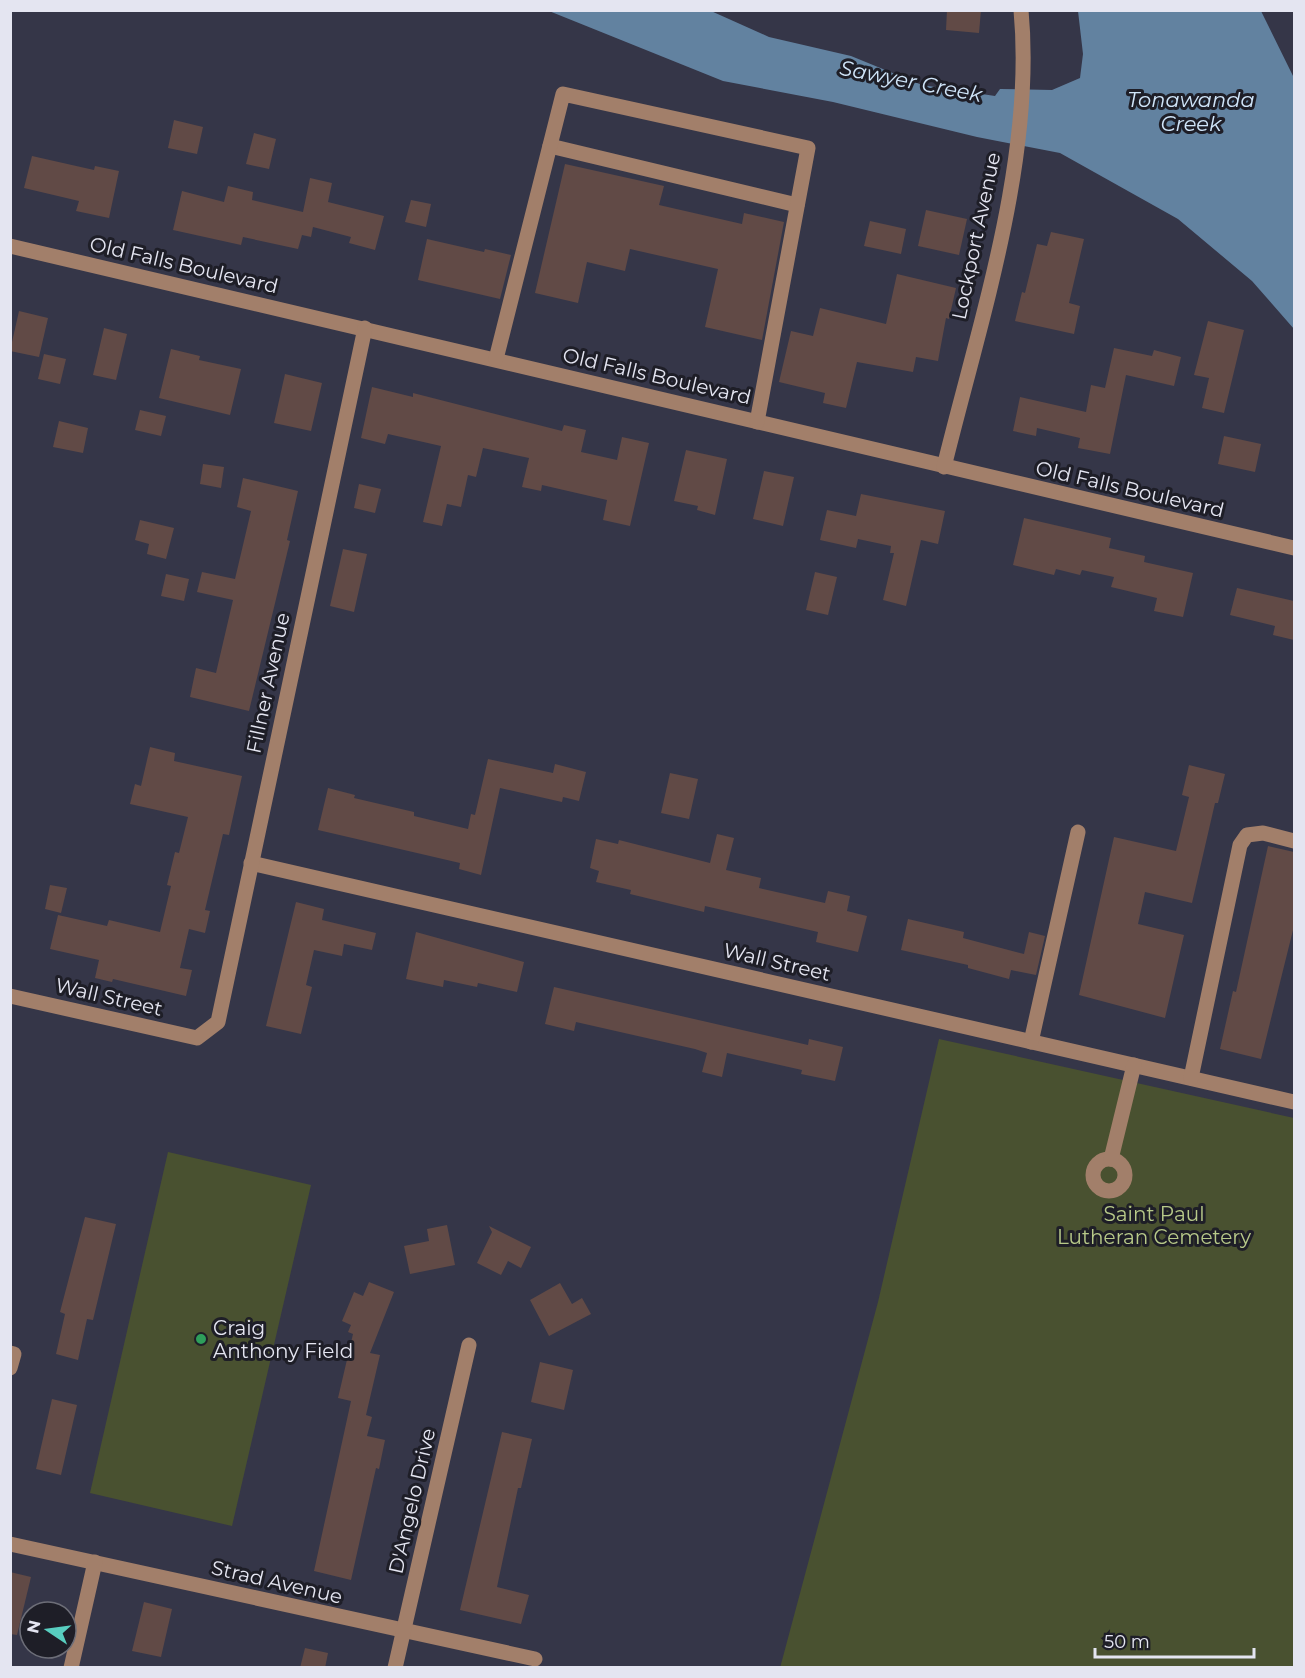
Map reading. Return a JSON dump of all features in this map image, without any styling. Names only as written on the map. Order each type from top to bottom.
[{"type":"street","name":"Lockport Avenue","points":[[944,467],[1007,211],[1016,160],[1022,77],[1021,10]]},
{"type":"street","points":[[496,359],[562,94],[807,148],[757,422]]},
{"type":"street","points":[[550,146],[797,205]]},
{"type":"street","name":"Old Falls Boulevard","points":[[10,246],[1294,548]]},
{"type":"street","name":"Fillner Avenue","points":[[197,1038],[218,1022],[365,328]]},
{"type":"street","points":[[1031,1042],[1078,832]]},
{"type":"street","points":[[1191,1078],[1240,845],[1247,836],[1263,833],[1294,841]]},
{"type":"street","name":"Wall Street","points":[[251,863],[1294,1102]]},
{"type":"street","name":"Wall Street","points":[[10,996],[197,1038]]},
{"type":"street","points":[[1111,1159],[1134,1065]]},
{"type":"street","name":"D'Angelo Drive","points":[[395,1668],[469,1345]]},
{"type":"street","points":[[10,1353],[14,1354],[10,1368]]},
{"type":"street","name":"Strad Avenue","points":[[10,1544],[535,1659]]},
{"type":"street","points":[[71,1668],[95,1562]]},
{"type":"green space","name":"Saint Paul Lutheran Cemetery","points":[[939,1039],[1294,1118],[1294,1667],[780,1668],[878,1302]]},
{"type":"green space","name":"Craig Anthony Field","points":[[168,1152],[311,1185],[232,1526],[90,1493]]},
{"type":"water","name":"Tonawanda Creek","points":[[549,11],[711,11],[769,37],[851,56],[922,85],[995,96],[1000,89],[1052,90],[1080,78],[1083,54],[1078,11],[1261,11],[1294,78],[1294,329],[1252,281],[1178,219],[1060,153],[977,137],[833,102],[723,81]]},
{"type":"building","points":[[947,10],[981,10],[979,33],[946,30]]},
{"type":"building","points":[[174,120],[203,127],[197,154],[168,148]]},
{"type":"building","points":[[254,133],[276,139],[269,169],[246,164]]},
{"type":"building","points":[[32,156],[94,170],[95,166],[119,171],[109,218],[76,211],[79,201],[24,188]]},
{"type":"building","points":[[565,164],[664,186],[659,205],[742,224],[744,213],[784,222],[762,340],[705,327],[718,269],[630,249],[625,271],[587,262],[578,303],[535,293]]},
{"type":"building","points":[[310,178],[332,183],[328,202],[384,216],[375,250],[349,243],[351,237],[313,227],[311,237],[302,235],[298,249],[243,237],[241,245],[173,230],[182,191],[224,202],[228,186],[253,192],[252,200],[303,212]]},
{"type":"building","points":[[411,200],[431,204],[426,227],[405,222]]},
{"type":"building","points":[[926,210],[967,219],[959,255],[918,246]]},
{"type":"building","points":[[870,221],[906,229],[901,254],[864,246]]},
{"type":"building","points":[[1051,232],[1084,239],[1069,303],[1080,306],[1074,334],[1015,321],[1022,292],[1025,293],[1037,244],[1047,246]]},
{"type":"building","points":[[427,239],[484,252],[485,249],[511,255],[500,299],[418,280]]},
{"type":"building","points":[[897,274],[956,288],[949,319],[946,318],[938,361],[916,357],[913,372],[857,362],[846,408],[823,403],[825,393],[779,382],[791,331],[813,336],[820,308],[886,324]]},
{"type":"building","points":[[19,311],[48,318],[39,357],[10,351]]},
{"type":"building","points":[[1208,321],[1244,330],[1224,413],[1202,408],[1209,378],[1194,375]]},
{"type":"building","points":[[104,328],[127,334],[116,380],[93,375]]},
{"type":"building","points":[[1114,348],[1152,356],[1154,350],[1181,357],[1174,386],[1126,375],[1110,454],[1078,448],[1080,438],[1037,428],[1036,436],[1013,431],[1020,397],[1086,412],[1091,385],[1105,388]]},
{"type":"building","points":[[171,349],[200,356],[199,360],[241,369],[230,415],[159,398]]},
{"type":"building","points":[[44,354],[66,359],[60,384],[38,379]]},
{"type":"building","points":[[285,374],[322,383],[311,431],[274,423]]},
{"type":"building","points":[[372,387],[413,397],[413,393],[562,431],[564,425],[586,430],[581,452],[617,460],[622,437],[649,443],[630,526],[603,520],[607,500],[542,485],[541,491],[522,487],[529,458],[483,448],[476,477],[468,475],[461,507],[447,504],[442,526],[423,522],[441,446],[388,434],[385,444],[361,438]]},
{"type":"building","points":[[140,410],[166,416],[161,436],[135,430]]},
{"type":"building","points":[[59,421],[88,428],[83,453],[53,447]]},
{"type":"building","points":[[1224,436],[1261,444],[1255,472],[1218,464]]},
{"type":"building","points":[[686,450],[727,459],[715,515],[697,510],[698,506],[674,501]]},
{"type":"building","points":[[203,464],[224,467],[221,488],[200,484]]},
{"type":"building","points":[[764,471],[794,477],[783,526],[753,519]]},
{"type":"building","points":[[243,478],[298,491],[287,540],[290,541],[249,711],[190,697],[196,668],[216,673],[233,600],[197,592],[202,572],[235,579],[251,511],[237,507]]},
{"type":"building","points":[[359,484],[381,489],[375,513],[354,508]]},
{"type":"building","points":[[861,494],[945,511],[938,544],[921,540],[906,606],[883,600],[894,553],[890,553],[891,546],[858,539],[856,548],[820,540],[827,510],[856,516]]},
{"type":"building","points":[[1024,518],[1111,538],[1109,548],[1145,556],[1144,562],[1193,573],[1183,617],[1154,611],[1157,598],[1111,587],[1114,577],[1082,570],[1080,575],[1056,569],[1054,575],[1013,565]]},
{"type":"building","points":[[140,520],[174,528],[166,559],[147,554],[149,544],[135,540]]},
{"type":"building","points":[[343,549],[367,554],[354,612],[330,606]]},
{"type":"building","points":[[815,572],[837,577],[828,615],[806,610]]},
{"type":"building","points":[[166,574],[189,579],[184,601],[161,596]]},
{"type":"building","points":[[1237,588],[1294,601],[1294,640],[1273,635],[1275,626],[1230,615]]},
{"type":"building","points":[[150,747],[175,753],[174,761],[242,776],[229,835],[223,834],[205,910],[210,911],[205,933],[189,929],[180,968],[192,970],[186,996],[113,979],[112,982],[95,978],[99,960],[50,949],[58,915],[107,926],[109,920],[160,932],[171,886],[167,885],[175,852],[179,853],[188,817],[130,804],[135,784],[141,786]]},
{"type":"building","points":[[488,759],[553,773],[555,764],[586,772],[579,801],[563,797],[562,802],[500,788],[481,875],[459,869],[460,863],[318,830],[328,788],[355,795],[354,798],[414,812],[414,816],[468,829],[471,814],[475,815]]},
{"type":"building","points":[[1189,765],[1225,774],[1218,803],[1215,803],[1192,903],[1145,892],[1138,924],[1184,935],[1165,1018],[1079,995],[1114,837],[1176,851],[1189,797],[1182,795]]},
{"type":"building","points":[[670,773],[698,779],[689,819],[661,813]]},
{"type":"building","points":[[717,834],[734,838],[726,870],[761,878],[759,888],[825,903],[828,891],[850,896],[847,911],[867,916],[858,952],[816,942],[818,932],[705,906],[704,912],[630,894],[631,890],[596,882],[599,871],[590,868],[596,839],[618,844],[619,840],[710,863]]},
{"type":"building","points":[[1268,846],[1294,852],[1294,926],[1261,1059],[1220,1049],[1233,991],[1236,992]]},
{"type":"building","points":[[50,885],[67,888],[61,913],[45,909]]},
{"type":"building","points":[[296,902],[324,909],[322,920],[376,933],[372,950],[344,944],[342,956],[314,950],[306,985],[312,987],[301,1034],[266,1026]]},
{"type":"building","points":[[908,919],[964,932],[963,938],[1024,954],[1029,932],[1045,936],[1036,975],[1011,970],[1009,979],[968,968],[968,965],[901,950]]},
{"type":"building","points":[[416,932],[524,962],[517,992],[478,983],[477,987],[444,980],[443,987],[406,979]]},
{"type":"building","points":[[554,987],[808,1045],[809,1039],[843,1047],[835,1081],[801,1074],[802,1070],[727,1053],[722,1077],[702,1072],[707,1053],[695,1049],[576,1022],[574,1031],[545,1024]]},
{"type":"building","points":[[85,1217],[116,1224],[93,1320],[87,1319],[78,1360],[56,1354],[65,1314],[60,1312]]},
{"type":"building","points":[[447,1225],[455,1265],[410,1274],[404,1246],[429,1241],[427,1229]]},
{"type":"building","points":[[489,1226],[531,1247],[521,1268],[508,1261],[501,1275],[477,1263],[492,1232]]},
{"type":"building","points":[[369,1282],[394,1292],[370,1353],[380,1355],[366,1415],[372,1417],[367,1436],[385,1440],[379,1469],[376,1468],[351,1580],[314,1571],[351,1401],[338,1398],[353,1334],[348,1332],[351,1325],[342,1321],[354,1292],[363,1296]]},
{"type":"building","points":[[560,1283],[572,1304],[582,1298],[591,1314],[549,1336],[530,1300]]},
{"type":"building","points":[[540,1362],[573,1370],[564,1410],[531,1402]]},
{"type":"building","points":[[52,1399],[77,1405],[61,1475],[36,1469]]},
{"type":"building","points":[[502,1432],[532,1439],[521,1488],[518,1488],[497,1587],[529,1595],[521,1624],[460,1610]]},
{"type":"building","points":[[10,1572],[31,1577],[25,1600],[18,1600],[17,1635],[10,1634]]},
{"type":"building","points":[[144,1602],[172,1609],[161,1657],[132,1651]]},
{"type":"building","points":[[305,1648],[328,1653],[325,1668],[300,1668]]},
{"type":"place","name":"Craig Anthony Field","points":[[201,1339]]},
{"type":"water label","name":"Sawyer Creek","points":[[911,81]]}]
